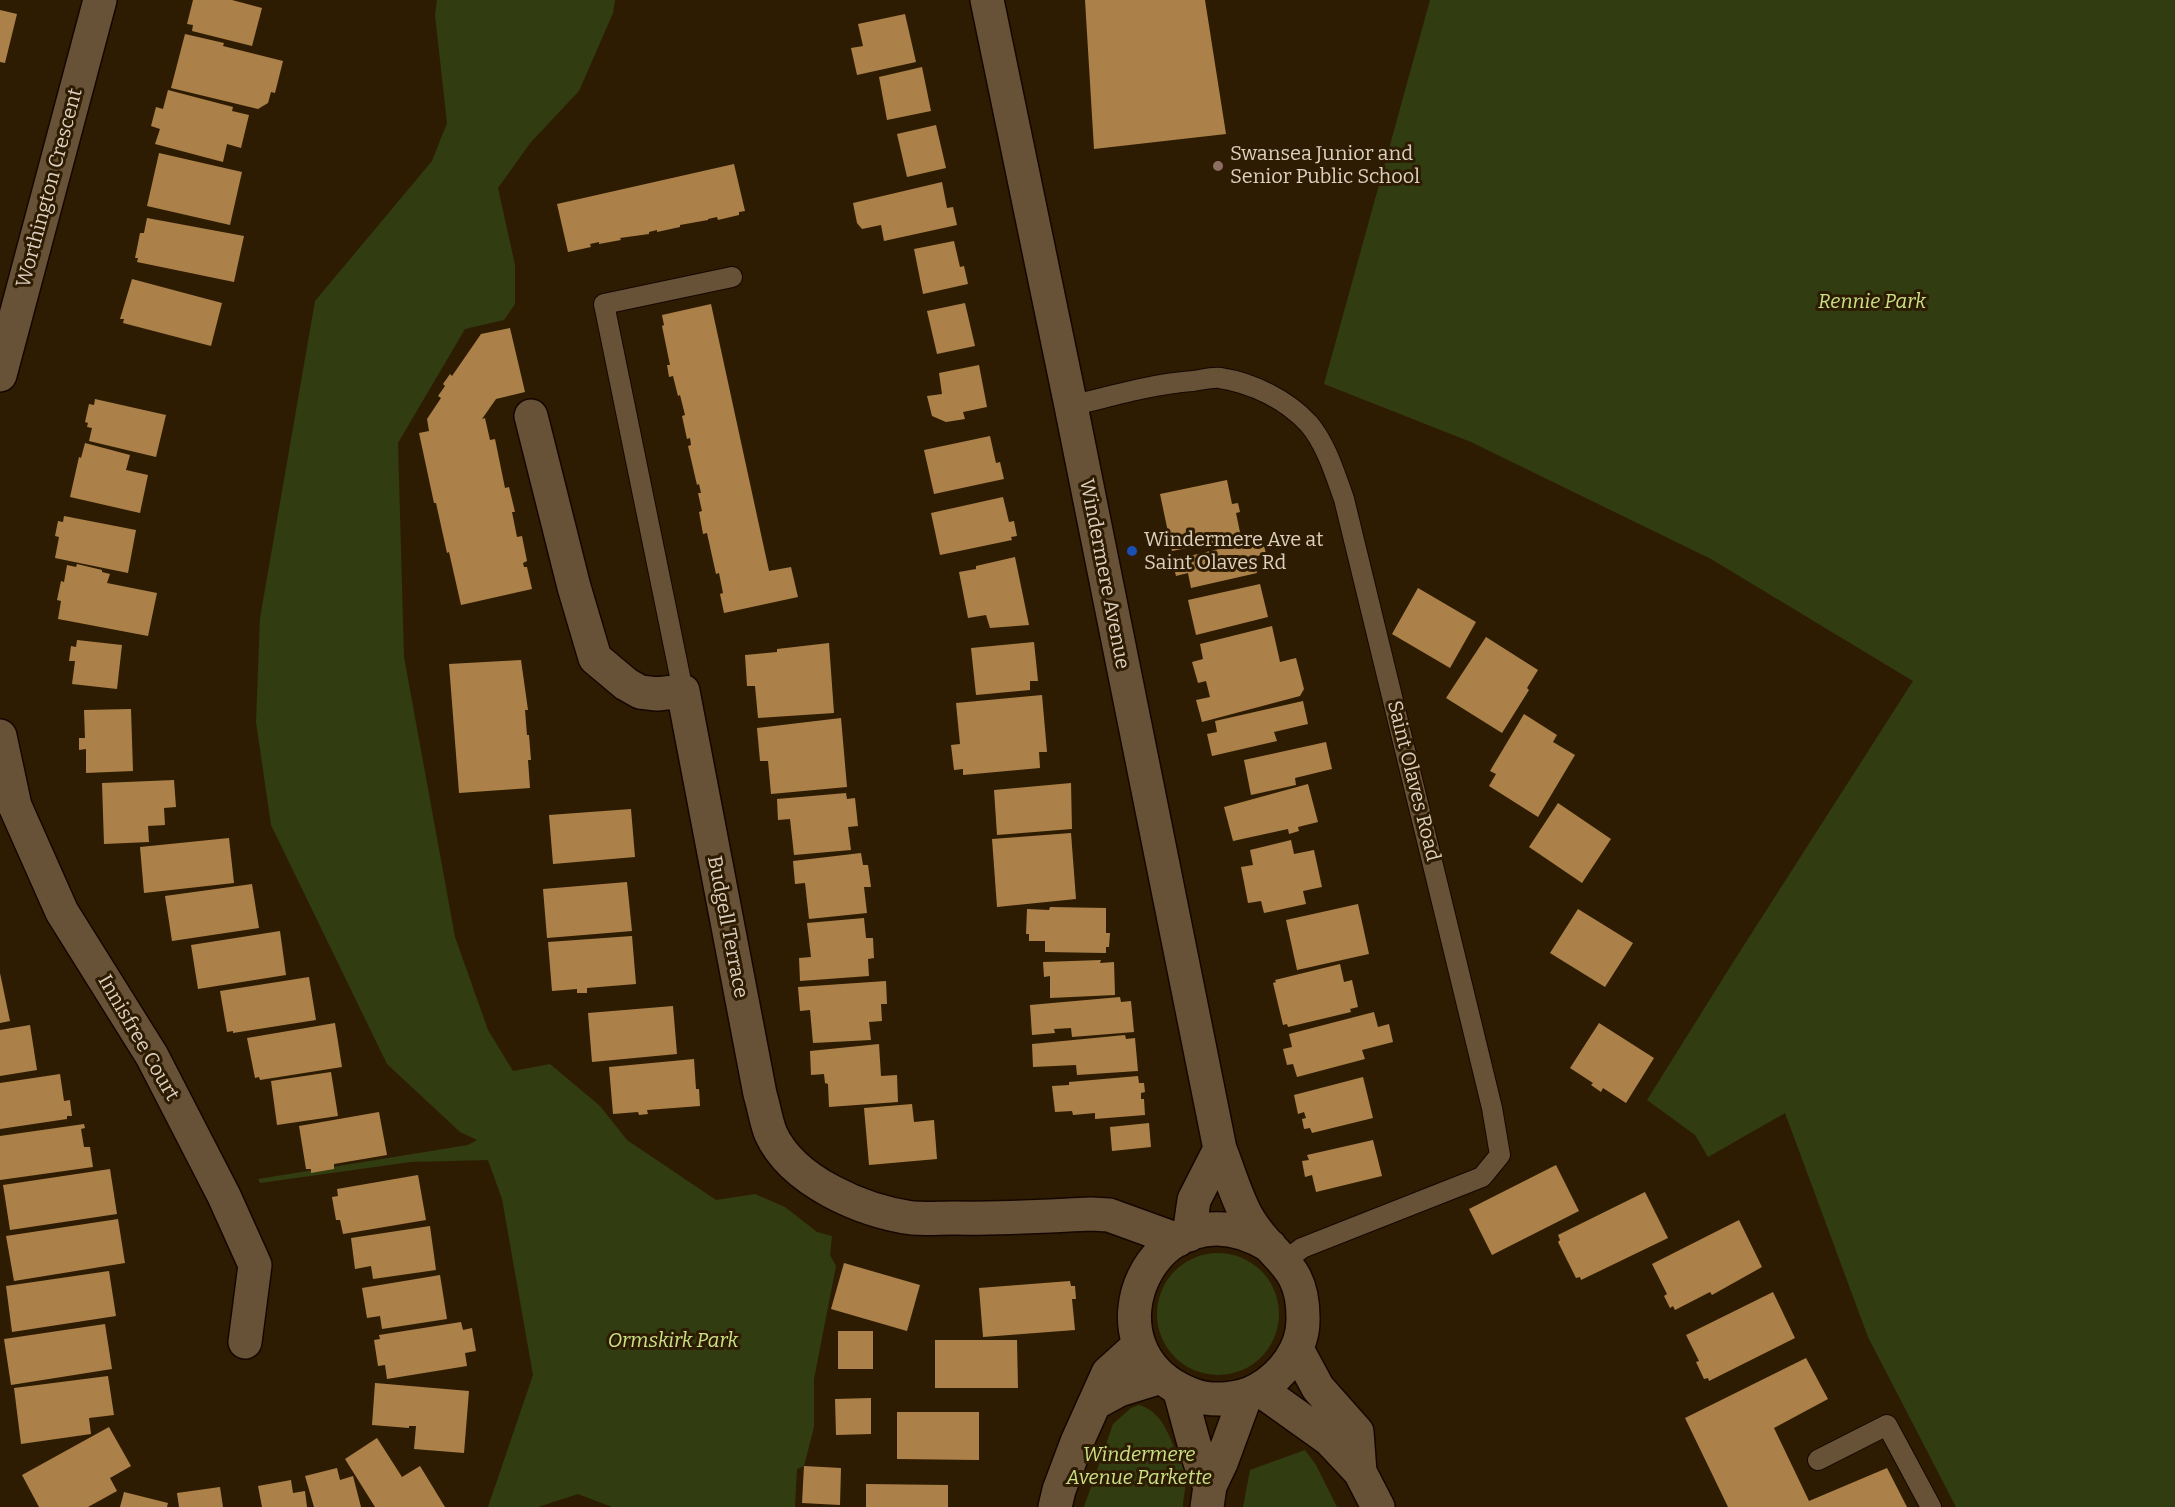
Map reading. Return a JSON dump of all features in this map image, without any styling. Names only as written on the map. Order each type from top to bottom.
[{"type":"street","name":"Worthington Crescent","points":[[0,375],[100,0]]},
{"type":"street","name":"Windermere Avenue","points":[[987,0],[1220,1149],[1248,1220],[1298,1280],[1304,1303],[1303,1327],[1297,1349],[1281,1372],[1252,1392]]},
{"type":"street","points":[[531,416],[574,587],[595,658],[626,684],[640,692],[657,694],[682,691]]},
{"type":"street","name":"Budgell Terrace","points":[[682,691],[760,1094],[771,1134],[786,1157],[814,1182],[844,1197],[878,1210],[913,1218],[981,1219],[1108,1215],[1120,1221],[1184,1237]]},
{"type":"street","name":"Innisfree Court","points":[[0,736],[15,806],[62,912],[152,1056],[224,1196],[255,1265],[245,1342]]},
{"type":"street","points":[[1184,1237],[1194,1200],[1220,1149]]},
{"type":"street","points":[[1120,1221],[1147,1269]]},
{"type":"street","points":[[1208,1497],[1193,1436],[1170,1383],[1147,1359],[1139,1345],[1134,1320],[1139,1285],[1147,1269],[1160,1252],[1184,1237],[1205,1230],[1222,1229],[1256,1237],[1278,1254]]},
{"type":"street","points":[[1055,1507],[1077,1442],[1097,1402],[1108,1373],[1139,1345]]},
{"type":"street","points":[[1297,1349],[1318,1388],[1357,1432],[1360,1472]]},
{"type":"street","points":[[1097,1402],[1119,1390],[1170,1383],[1199,1397],[1221,1400],[1252,1392],[1329,1439],[1360,1472],[1378,1507]]},
{"type":"street","points":[[1208,1497],[1252,1392]]},
{"type":"lane","points":[[682,691],[604,304],[732,277]]},
{"type":"lane","name":"Saint Olaves Road","points":[[1071,406],[1173,382],[1219,378],[1252,387],[1287,405],[1310,425],[1328,456],[1344,499],[1492,1108],[1500,1155],[1482,1177],[1302,1248],[1278,1254]]},
{"type":"lane","points":[[1818,1460],[1887,1425],[1931,1507]]},
{"type":"green space","name":"Ormskirk Park","points":[[437,0],[615,0],[613,13],[579,91],[531,142],[498,188],[515,265],[515,304],[504,320],[465,329],[398,443],[404,657],[455,937],[488,1030],[513,1071],[550,1064],[600,1106],[627,1140],[716,1200],[755,1194],[785,1207],[817,1232],[832,1236],[830,1255],[836,1266],[814,1379],[814,1427],[804,1466],[797,1469],[795,1507],[612,1507],[578,1494],[538,1507],[488,1507],[533,1375],[502,1199],[488,1160],[411,1162],[260,1183],[258,1179],[468,1145],[477,1140],[460,1132],[387,1064],[271,825],[256,722],[260,618],[315,301],[432,161],[447,123],[435,15]]},
{"type":"green space","name":"Rennie Park","points":[[1430,0],[2175,0],[2175,1507],[1956,1507],[1868,1337],[1785,1113],[1708,1157],[1695,1135],[1647,1100],[1913,681],[1711,559],[1471,442],[1324,384]]},
{"type":"green space","points":[[1218,1253],[1241,1257],[1261,1271],[1275,1291],[1279,1314],[1275,1337],[1261,1357],[1241,1371],[1218,1375],[1195,1371],[1175,1357],[1161,1337],[1157,1314],[1161,1291],[1175,1271],[1195,1257]]},
{"type":"green space","name":"Windermere Avenue Parkette","points":[[1139,1405],[1147,1408],[1160,1419],[1185,1467],[1183,1507],[1084,1507],[1113,1424],[1131,1408]]},
{"type":"green space","points":[[1305,1450],[1316,1465],[1337,1507],[1243,1507],[1250,1470]]},
{"type":"building","points":[[193,0],[232,0],[262,8],[252,46],[192,31],[193,25],[187,24]]},
{"type":"building","points":[[1085,0],[1205,0],[1226,134],[1094,149]]},
{"type":"building","points":[[0,10],[17,14],[5,63],[0,62]]},
{"type":"building","points":[[905,14],[916,62],[857,75],[851,48],[863,46],[858,24]]},
{"type":"building","points":[[185,34],[283,61],[275,93],[271,92],[268,103],[258,109],[171,88]]},
{"type":"building","points":[[922,67],[931,111],[887,120],[879,77]]},
{"type":"building","points":[[168,90],[233,107],[232,111],[249,115],[241,148],[227,144],[223,162],[155,144],[160,129],[151,126],[156,107],[163,109]]},
{"type":"building","points":[[936,125],[946,168],[907,177],[897,134]]},
{"type":"building","points":[[159,153],[242,172],[230,225],[147,206]]},
{"type":"building","points":[[734,164],[745,211],[739,212],[739,215],[718,220],[717,217],[649,232],[649,234],[620,238],[621,240],[599,244],[599,242],[590,244],[591,247],[568,252],[557,204]]},
{"type":"building","points":[[942,182],[947,208],[953,207],[957,225],[884,241],[881,225],[862,229],[857,223],[853,203]]},
{"type":"building","points":[[147,218],[244,236],[234,282],[137,262],[138,258],[135,258],[140,233],[144,233]]},
{"type":"building","points":[[954,241],[960,267],[964,266],[968,284],[923,294],[914,249]]},
{"type":"building","points":[[132,279],[222,303],[211,346],[123,323],[124,319],[120,319]]},
{"type":"building","points":[[965,303],[975,346],[937,354],[927,311]]},
{"type":"building","points":[[711,304],[769,571],[791,567],[798,597],[724,613],[719,573],[716,574],[707,533],[703,534],[698,493],[701,493],[688,446],[691,445],[690,438],[687,439],[682,416],[685,415],[673,376],[669,377],[667,365],[670,365],[662,326],[664,325],[662,315]]},
{"type":"building","points":[[510,328],[525,392],[496,399],[482,419],[485,418],[490,440],[495,439],[505,488],[509,487],[515,512],[512,512],[517,537],[522,536],[527,561],[523,563],[524,567],[527,567],[532,589],[461,605],[449,552],[447,553],[436,503],[434,503],[419,433],[429,431],[427,419],[441,398],[438,396],[445,386],[443,384],[450,374],[452,376],[481,334]]},
{"type":"building","points":[[979,365],[987,407],[963,412],[965,419],[946,422],[932,416],[927,396],[942,394],[939,373]]},
{"type":"building","points":[[95,399],[166,415],[156,457],[89,441],[92,428],[87,427],[88,423],[85,422],[89,404],[94,405]]},
{"type":"building","points":[[990,436],[996,463],[1000,462],[1004,479],[934,494],[924,450]]},
{"type":"building","points":[[85,443],[130,455],[126,470],[148,475],[140,513],[70,497],[79,457],[81,458]]},
{"type":"building","points":[[1227,480],[1232,504],[1238,503],[1240,512],[1236,513],[1241,537],[1172,551],[1160,494]]},
{"type":"building","points":[[1003,497],[1009,522],[1014,521],[1017,536],[1011,537],[1012,540],[940,555],[931,513]]},
{"type":"building","points":[[64,516],[136,530],[128,573],[55,558],[59,537],[55,536],[58,521],[63,522]]},
{"type":"building","points":[[1263,541],[1266,554],[1253,557],[1257,573],[1191,588],[1188,573],[1176,576],[1172,560],[1249,542],[1250,544]]},
{"type":"building","points":[[1015,557],[1029,625],[990,628],[986,615],[968,618],[959,572]]},
{"type":"building","points":[[77,564],[110,574],[107,583],[157,593],[148,636],[58,619],[61,601],[57,600],[61,581],[64,582],[67,565],[76,567]]},
{"type":"building","points":[[1260,584],[1268,617],[1196,635],[1188,600]]},
{"type":"building","points":[[1418,588],[1476,622],[1450,668],[1392,634]]},
{"type":"building","points":[[1272,626],[1280,662],[1296,658],[1304,689],[1300,696],[1202,722],[1196,700],[1210,697],[1206,681],[1198,683],[1192,662],[1203,659],[1200,644]]},
{"type":"building","points":[[1486,637],[1538,670],[1527,688],[1529,690],[1502,733],[1446,698]]},
{"type":"building","points":[[77,640],[122,645],[117,689],[72,684],[75,661],[69,661],[71,646],[76,647]]},
{"type":"building","points":[[1034,642],[1038,681],[1030,681],[1030,690],[976,695],[971,648]]},
{"type":"building","points":[[829,643],[834,713],[758,718],[755,686],[747,686],[745,655]]},
{"type":"building","points":[[521,660],[528,710],[525,710],[531,760],[528,760],[530,788],[459,793],[449,664]]},
{"type":"building","points":[[1042,695],[1047,752],[1039,752],[1040,768],[963,775],[963,769],[954,770],[951,745],[960,744],[956,703]]},
{"type":"building","points":[[1303,701],[1308,724],[1274,732],[1277,741],[1212,756],[1207,734],[1217,732],[1215,721]]},
{"type":"building","points":[[131,709],[133,771],[86,773],[86,749],[79,750],[79,738],[85,738],[84,710]]},
{"type":"building","points":[[1524,714],[1557,735],[1553,742],[1575,755],[1538,817],[1489,786],[1496,774],[1490,771]]},
{"type":"building","points":[[841,718],[847,787],[771,794],[768,761],[760,761],[757,728]]},
{"type":"building","points":[[1326,742],[1332,769],[1295,778],[1296,785],[1251,795],[1244,760]]},
{"type":"building","points":[[174,780],[176,807],[164,808],[165,825],[148,826],[149,842],[104,844],[102,783]]},
{"type":"building","points":[[1071,783],[1072,829],[997,835],[994,790]]},
{"type":"building","points":[[1308,784],[1318,822],[1298,827],[1299,831],[1289,834],[1288,829],[1233,841],[1224,807]]},
{"type":"building","points":[[846,793],[847,799],[855,798],[858,826],[848,827],[851,850],[794,855],[790,819],[778,820],[777,799]]},
{"type":"building","points":[[1558,803],[1611,839],[1582,883],[1529,847]]},
{"type":"building","points":[[631,809],[635,857],[553,864],[549,815]]},
{"type":"building","points":[[1071,833],[1076,899],[997,907],[992,839]]},
{"type":"building","points":[[229,838],[234,883],[144,893],[140,847]]},
{"type":"building","points":[[1291,840],[1294,854],[1314,850],[1322,887],[1303,891],[1306,904],[1264,913],[1261,901],[1248,903],[1241,867],[1253,865],[1250,850]]},
{"type":"building","points":[[861,853],[863,865],[868,865],[871,887],[864,887],[867,913],[809,919],[805,883],[795,884],[793,861]]},
{"type":"building","points":[[627,882],[632,931],[547,938],[543,889]]},
{"type":"building","points":[[252,884],[259,928],[172,941],[165,896]]},
{"type":"building","points":[[1358,904],[1369,954],[1297,970],[1286,920]]},
{"type":"building","points":[[1050,907],[1106,908],[1106,933],[1110,933],[1106,953],[1045,952],[1045,941],[1029,941],[1029,934],[1026,934],[1027,909],[1049,910]]},
{"type":"building","points":[[1578,909],[1633,943],[1605,987],[1550,953]]},
{"type":"building","points":[[864,918],[866,938],[873,938],[874,958],[868,959],[869,976],[800,981],[799,958],[811,957],[807,923]]},
{"type":"building","points":[[280,931],[286,975],[198,989],[191,945]]},
{"type":"building","points":[[632,936],[636,984],[587,988],[587,993],[577,993],[577,989],[552,991],[548,942]]},
{"type":"building","points":[[1101,960],[1100,963],[1114,962],[1115,995],[1050,998],[1050,976],[1044,977],[1043,962]]},
{"type":"building","points":[[1340,964],[1344,982],[1352,980],[1358,1007],[1350,1009],[1351,1012],[1288,1027],[1287,1024],[1283,1025],[1273,983],[1276,982],[1275,980]]},
{"type":"building","points":[[0,973],[10,1021],[0,1023]]},
{"type":"building","points":[[309,977],[316,1020],[227,1032],[220,991]]},
{"type":"building","points":[[886,981],[887,1004],[881,1004],[882,1021],[869,1022],[871,1040],[813,1043],[810,1010],[800,1011],[798,987]]},
{"type":"building","points":[[1120,997],[1121,1002],[1131,1001],[1134,1032],[1072,1037],[1071,1028],[1054,1029],[1055,1033],[1032,1035],[1030,1005]]},
{"type":"building","points":[[673,1006],[677,1054],[592,1062],[588,1013]]},
{"type":"building","points":[[1374,1012],[1378,1027],[1389,1024],[1393,1042],[1362,1050],[1365,1059],[1297,1077],[1293,1064],[1287,1065],[1283,1049],[1292,1047],[1289,1034]]},
{"type":"building","points":[[335,1023],[342,1067],[260,1080],[259,1077],[255,1078],[247,1038]]},
{"type":"building","points":[[1599,1023],[1654,1058],[1626,1103],[1603,1088],[1601,1092],[1591,1085],[1593,1083],[1570,1068]]},
{"type":"building","points":[[30,1025],[37,1070],[0,1076],[0,1030]]},
{"type":"building","points":[[1125,1035],[1126,1039],[1135,1038],[1138,1071],[1077,1075],[1076,1065],[1033,1067],[1032,1044]]},
{"type":"building","points":[[879,1044],[881,1076],[897,1075],[898,1102],[829,1107],[828,1084],[825,1083],[824,1074],[811,1075],[810,1051]]},
{"type":"building","points":[[694,1059],[696,1089],[699,1089],[700,1106],[647,1110],[648,1114],[639,1115],[638,1112],[613,1114],[609,1067]]},
{"type":"building","points":[[331,1072],[338,1116],[277,1125],[271,1081]]},
{"type":"building","points":[[60,1074],[64,1101],[70,1100],[72,1116],[67,1116],[67,1119],[0,1129],[0,1083]]},
{"type":"building","points":[[1138,1076],[1139,1083],[1144,1083],[1145,1092],[1141,1093],[1141,1099],[1144,1099],[1145,1115],[1095,1119],[1095,1113],[1073,1115],[1072,1111],[1055,1112],[1052,1086],[1069,1085],[1069,1082]]},
{"type":"building","points":[[1363,1077],[1373,1118],[1312,1133],[1310,1128],[1304,1129],[1302,1119],[1306,1118],[1304,1112],[1298,1114],[1294,1095]]},
{"type":"building","points":[[912,1104],[914,1122],[934,1120],[937,1159],[869,1165],[864,1108]]},
{"type":"building","points":[[379,1112],[387,1155],[334,1164],[334,1169],[311,1173],[311,1169],[306,1169],[299,1126]]},
{"type":"building","points":[[1149,1123],[1151,1147],[1112,1151],[1110,1127]]},
{"type":"building","points":[[84,1124],[85,1128],[81,1129],[84,1147],[90,1147],[93,1167],[0,1180],[0,1136]]},
{"type":"building","points":[[1373,1140],[1382,1176],[1316,1192],[1312,1175],[1305,1177],[1302,1161],[1309,1160],[1307,1155]]},
{"type":"building","points":[[1556,1165],[1579,1211],[1492,1255],[1469,1209]]},
{"type":"building","points":[[110,1169],[117,1214],[10,1230],[3,1185]]},
{"type":"building","points":[[418,1175],[426,1220],[343,1234],[340,1220],[336,1220],[332,1197],[338,1196],[337,1189]]},
{"type":"building","points":[[1645,1192],[1668,1238],[1581,1280],[1580,1277],[1576,1278],[1558,1242],[1560,1240],[1558,1235]]},
{"type":"building","points":[[118,1219],[125,1263],[14,1281],[6,1236]]},
{"type":"building","points":[[1739,1220],[1762,1267],[1712,1295],[1710,1292],[1675,1310],[1673,1306],[1670,1308],[1664,1296],[1667,1294],[1652,1264]]},
{"type":"building","points":[[430,1226],[436,1270],[373,1279],[371,1266],[355,1269],[351,1238]]},
{"type":"building","points":[[844,1263],[920,1285],[907,1331],[831,1309]]},
{"type":"building","points":[[109,1271],[116,1316],[12,1332],[6,1286]]},
{"type":"building","points":[[440,1275],[447,1319],[382,1329],[380,1316],[367,1318],[362,1288]]},
{"type":"building","points":[[1070,1281],[1071,1286],[1075,1286],[1076,1299],[1072,1299],[1075,1330],[983,1337],[979,1288]]},
{"type":"building","points":[[1773,1292],[1795,1338],[1709,1381],[1708,1378],[1704,1379],[1696,1362],[1699,1361],[1686,1335]]},
{"type":"building","points":[[461,1322],[463,1330],[472,1328],[476,1351],[465,1353],[467,1366],[387,1379],[385,1365],[378,1366],[374,1340],[380,1339],[379,1335]]},
{"type":"building","points":[[105,1324],[112,1369],[11,1385],[4,1339]]},
{"type":"building","points":[[838,1331],[873,1331],[873,1369],[838,1369]]},
{"type":"building","points":[[935,1340],[1017,1340],[1018,1388],[935,1388]]},
{"type":"building","points":[[1806,1358],[1828,1399],[1774,1428],[1809,1501],[1887,1468],[1907,1507],[1728,1507],[1685,1418]]},
{"type":"building","points":[[108,1376],[114,1415],[89,1418],[91,1434],[21,1444],[14,1388]]},
{"type":"building","points":[[375,1383],[469,1391],[464,1453],[414,1449],[416,1426],[409,1426],[409,1428],[372,1425]]},
{"type":"building","points":[[871,1398],[871,1434],[836,1435],[835,1399]]},
{"type":"building","points":[[897,1412],[979,1412],[979,1460],[897,1459]]},
{"type":"building","points":[[109,1427],[131,1466],[110,1478],[117,1491],[88,1507],[39,1507],[22,1475]]},
{"type":"building","points":[[377,1438],[402,1477],[420,1466],[445,1507],[375,1507],[345,1459]]},
{"type":"building","points":[[804,1466],[841,1468],[840,1505],[802,1503]]},
{"type":"building","points":[[337,1468],[340,1480],[353,1476],[361,1507],[314,1507],[305,1476]]},
{"type":"building","points":[[291,1480],[293,1493],[305,1491],[307,1507],[262,1507],[258,1486]]},
{"type":"building","points":[[866,1484],[948,1485],[948,1507],[866,1507]]},
{"type":"building","points":[[220,1487],[223,1507],[179,1507],[177,1493]]},
{"type":"building","points":[[124,1492],[168,1503],[167,1507],[120,1507]]},
{"type":"place","name":"Swansea Junior and Senior Public School","points":[[1218,166]]},
{"type":"place","name":"Windermere Ave at Saint Olaves Rd","points":[[1132,551]]}]
